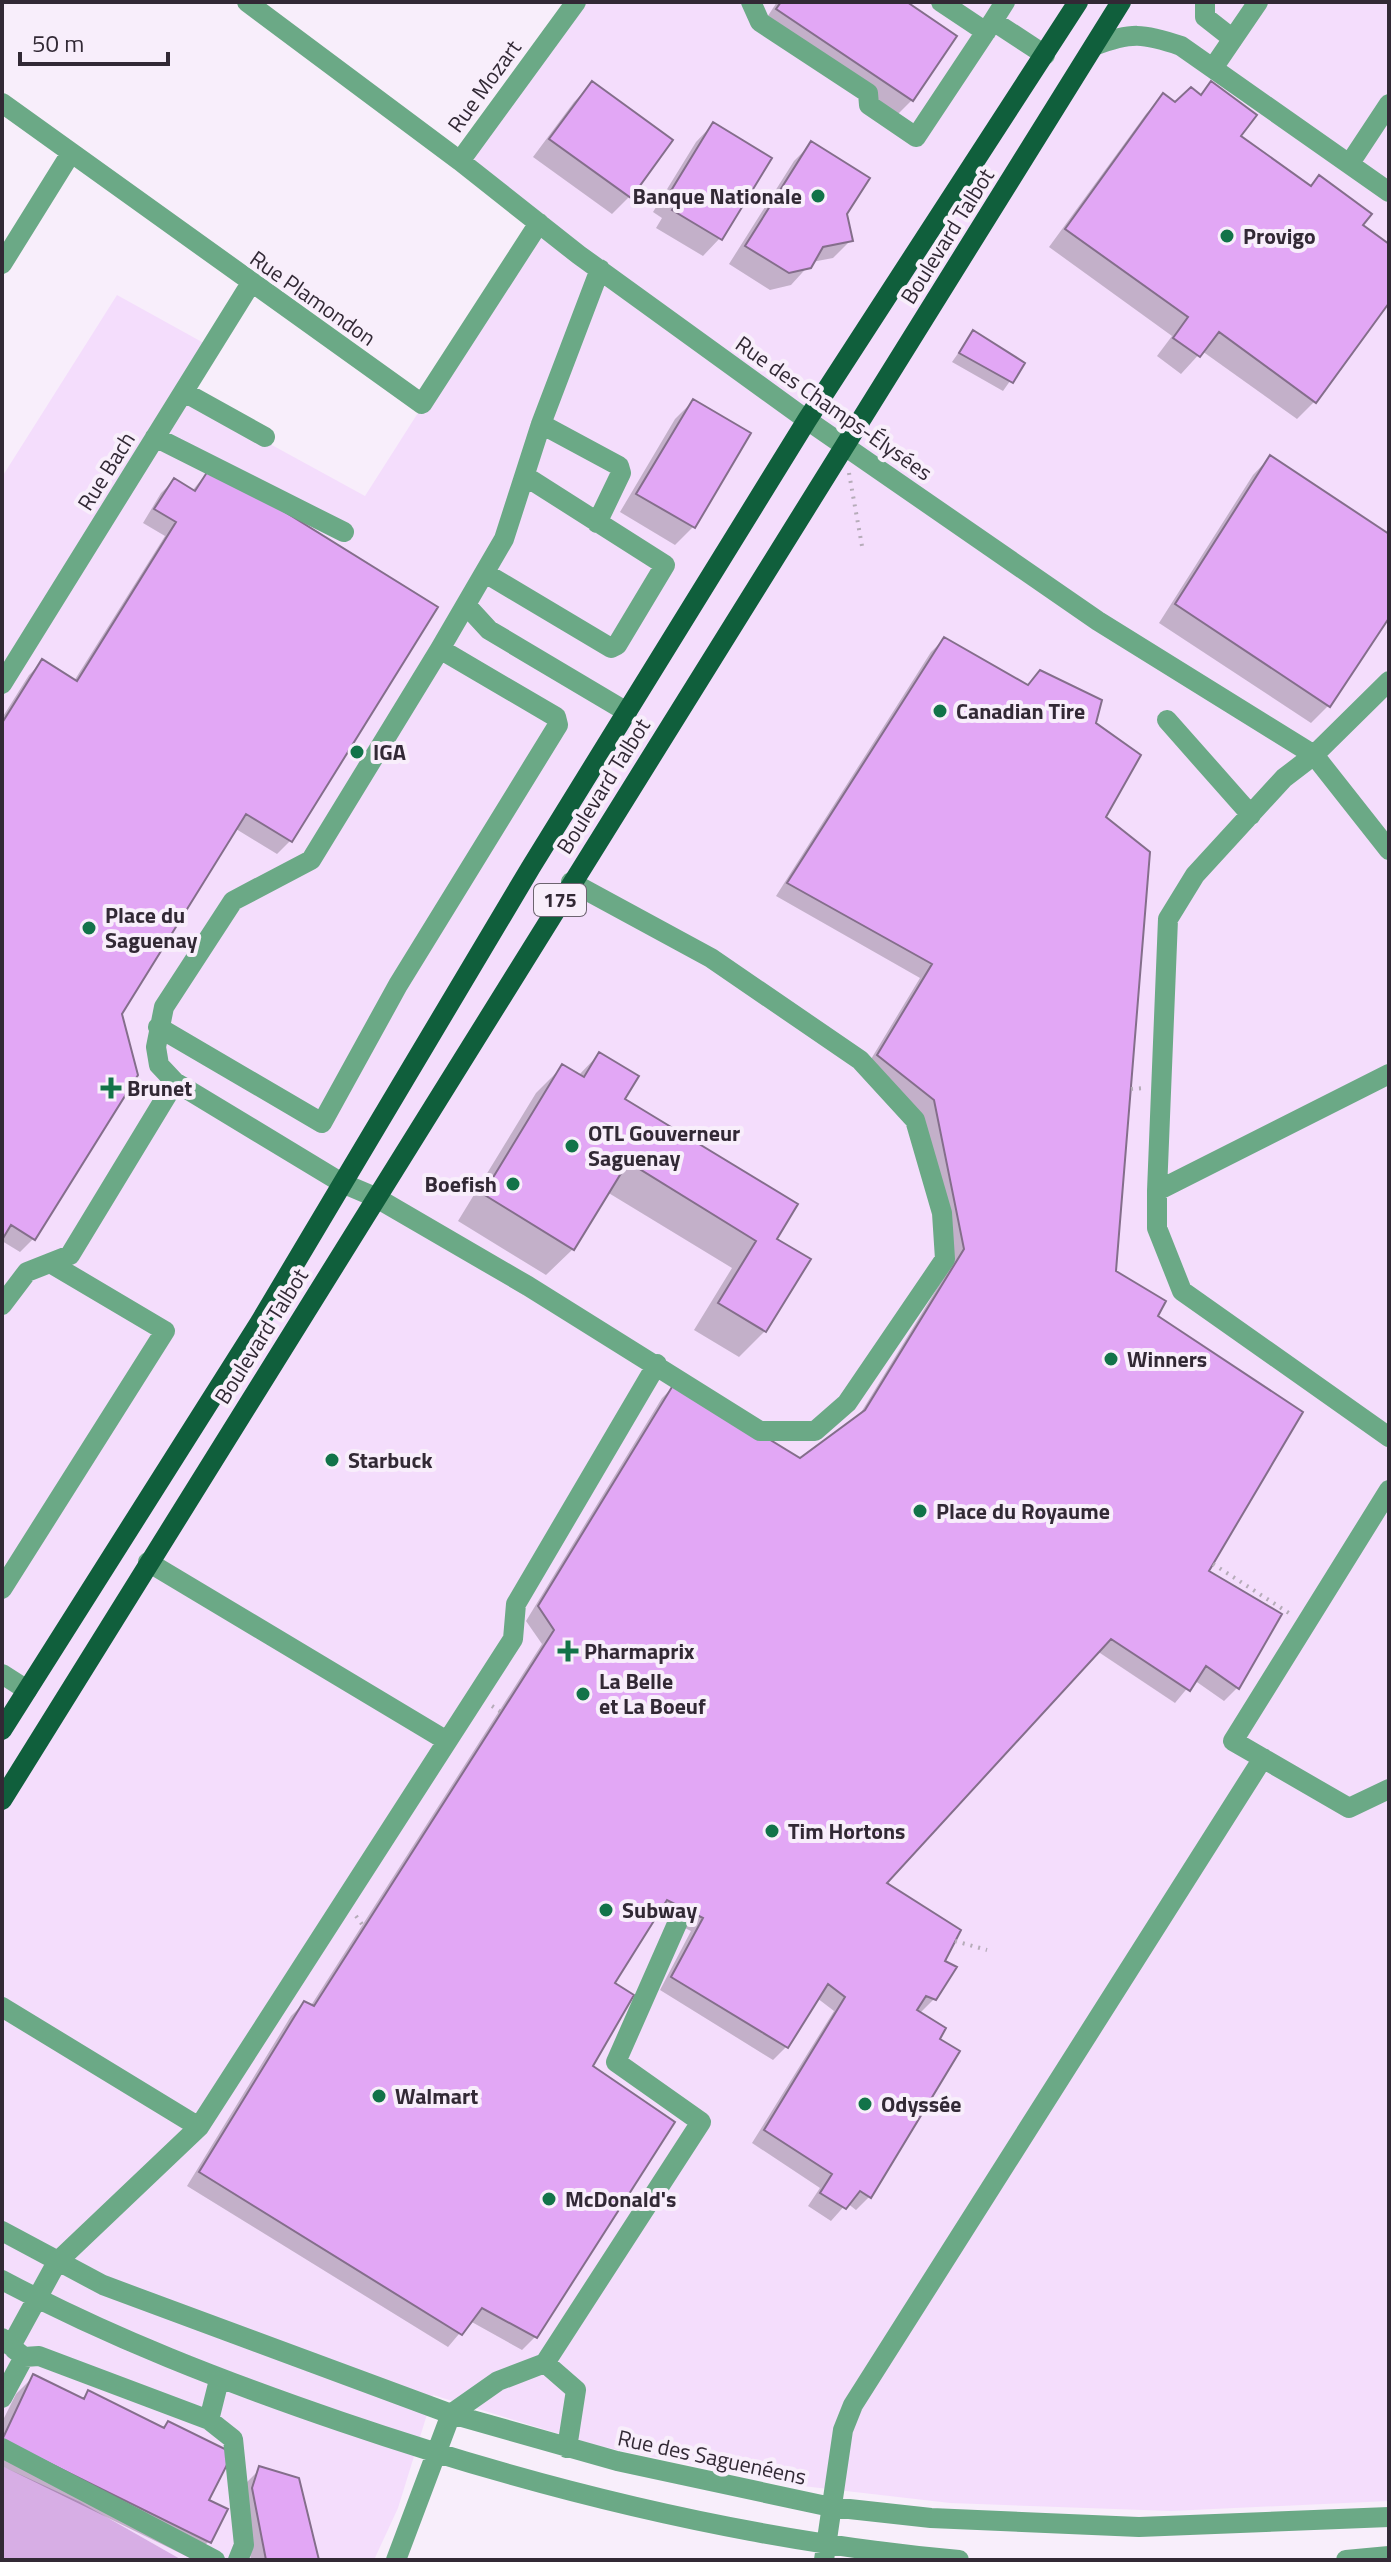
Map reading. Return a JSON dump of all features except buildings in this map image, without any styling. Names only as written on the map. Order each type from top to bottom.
[{"type":"main road","name":"Boulevard Talbot","points":[[2,1730],[252,1335],[627,712],[807,420],[1078,2]]},
{"type":"main road","name":"Boulevard Talbot","points":[[2,1800],[1121,2]]},
{"type":"street","name":"Rue des Champs-Élysées","points":[[247,2],[600,269],[807,420],[1098,621],[1314,755],[1389,850]]},
{"type":"street","name":"Rue Mozart","points":[[460,161],[576,2]]},
{"type":"street","points":[[751,2],[760,22],[868,93],[869,105],[916,137],[1005,2]]},
{"type":"street","points":[[941,2],[1045,55]]},
{"type":"street","points":[[1205,2],[1205,17],[1233,39]]},
{"type":"street","points":[[1213,68],[1258,2]]},
{"type":"street","points":[[1094,46],[1121,36],[1146,33],[1181,46],[1389,192]]},
{"type":"street","name":"Rue Plamondon","points":[[2,103],[422,404],[539,223]]},
{"type":"street","points":[[1350,163],[1389,104]]},
{"type":"street","points":[[2,264],[71,153]]},
{"type":"street","points":[[571,882],[711,958],[860,1060],[915,1120],[942,1213],[945,1259],[847,1403],[815,1431],[760,1431],[657,1364],[375,1197],[342,1183],[175,1082],[159,1065],[156,1047],[164,1007],[233,901],[311,860],[504,539],[541,424],[600,269]]},
{"type":"street","name":"Rue Bach","points":[[2,684],[251,283]]},
{"type":"street","points":[[184,392],[265,437]]},
{"type":"street","points":[[541,424],[619,466],[621,473],[597,523]]},
{"type":"street","points":[[155,437],[344,532]]},
{"type":"street","points":[[485,573],[611,648],[665,565],[525,476]]},
{"type":"street","points":[[466,605],[489,630],[627,712]]},
{"type":"street","points":[[158,1027],[322,1123],[398,985],[558,725],[556,717],[440,649]]},
{"type":"street","points":[[1389,681],[1314,755],[1284,778],[1195,875],[1168,919],[1157,1191],[1157,1228],[1182,1291],[1389,1437]]},
{"type":"street","points":[[1167,720],[1251,815]]},
{"type":"street","points":[[1157,1191],[1389,1074]]},
{"type":"street","points":[[2,1305],[27,1272],[70,1255],[175,1082]]},
{"type":"street","points":[[2,1589],[165,1331],[50,1263]]},
{"type":"street","points":[[2,2398],[12,2347],[57,2262],[199,2127],[513,1639],[516,1604],[657,1364]]},
{"type":"street","points":[[1389,1490],[1233,1741],[1349,1808],[1389,1789]]},
{"type":"street","points":[[148,1562],[447,1741]]},
{"type":"street","points":[[2,1674],[27,1690]]},
{"type":"street","points":[[825,2552],[843,2430],[853,2405],[1263,1758]]},
{"type":"street","points":[[396,2560],[451,2414],[498,2381],[545,2363],[701,2122],[616,2062],[680,1917]]},
{"type":"street","points":[[2,2007],[199,2127]]},
{"type":"street","name":"Rue des Saguenéens","points":[[2,2231],[103,2285],[451,2414],[567,2448],[831,2507],[960,2520],[1124,2527],[1287,2524],[1389,2517]]},
{"type":"street","points":[[2,2280],[37,2299],[219,2380],[436,2454],[584,2496],[825,2552],[959,2560]]},
{"type":"street","points":[[12,2347],[209,2420],[233,2439],[244,2545],[238,2560]]},
{"type":"street","points":[[545,2363],[576,2390],[567,2448]]},
{"type":"street","points":[[209,2420],[219,2380]]},
{"type":"street","points":[[2,2448],[215,2560]]},
{"type":"street","points":[[1346,2560],[1389,2556]]},
{"type":"path","points":[[844,445],[862,546]]},
{"type":"path","points":[[1213,1564],[1305,1623]]},
{"type":"path","points":[[955,1941],[987,1950]]},
{"type":"shaded area","points":[[576,2],[1389,2],[1389,2501],[1171,2511],[950,2503],[794,2485],[598,2446],[433,2395],[398,2508],[374,2560],[182,2560],[80,2502],[2,2466],[2,477],[117,295],[211,347],[182,396],[365,496],[539,223],[460,161]]},
{"type":"shaded area","points":[[2,2466],[80,2502],[182,2560],[2,2560]]},
{"type":"place","name":"Banque Nationale","points":[[818,196]]},
{"type":"place","name":"Provigo","points":[[1227,236]]},
{"type":"place","name":"Canadian Tire","points":[[940,711]]},
{"type":"place","name":"IGA","points":[[357,752]]},
{"type":"place","name":"Place du Saguenay","points":[[89,928]]},
{"type":"place","name":"Brunet","points":[[111,1088]]},
{"type":"place","name":"OTL Gouverneur Saguenay","points":[[572,1146]]},
{"type":"place","name":"Boefish","points":[[513,1184]]},
{"type":"place","name":"Winners","points":[[1111,1359]]},
{"type":"place","name":"Starbuck","points":[[332,1460]]},
{"type":"place","name":"Place du Royaume","points":[[920,1511]]},
{"type":"place","name":"Pharmaprix","points":[[568,1651]]},
{"type":"place","name":"La Belle et La Boeuf","points":[[583,1694]]},
{"type":"place","name":"Tim Hortons","points":[[772,1831]]},
{"type":"place","name":"Subway","points":[[606,1910]]},
{"type":"place","name":"Walmart","points":[[379,2096]]},
{"type":"place","name":"Odyssée","points":[[865,2104]]},
{"type":"place","name":"McDonald's","points":[[549,2199]]}]
